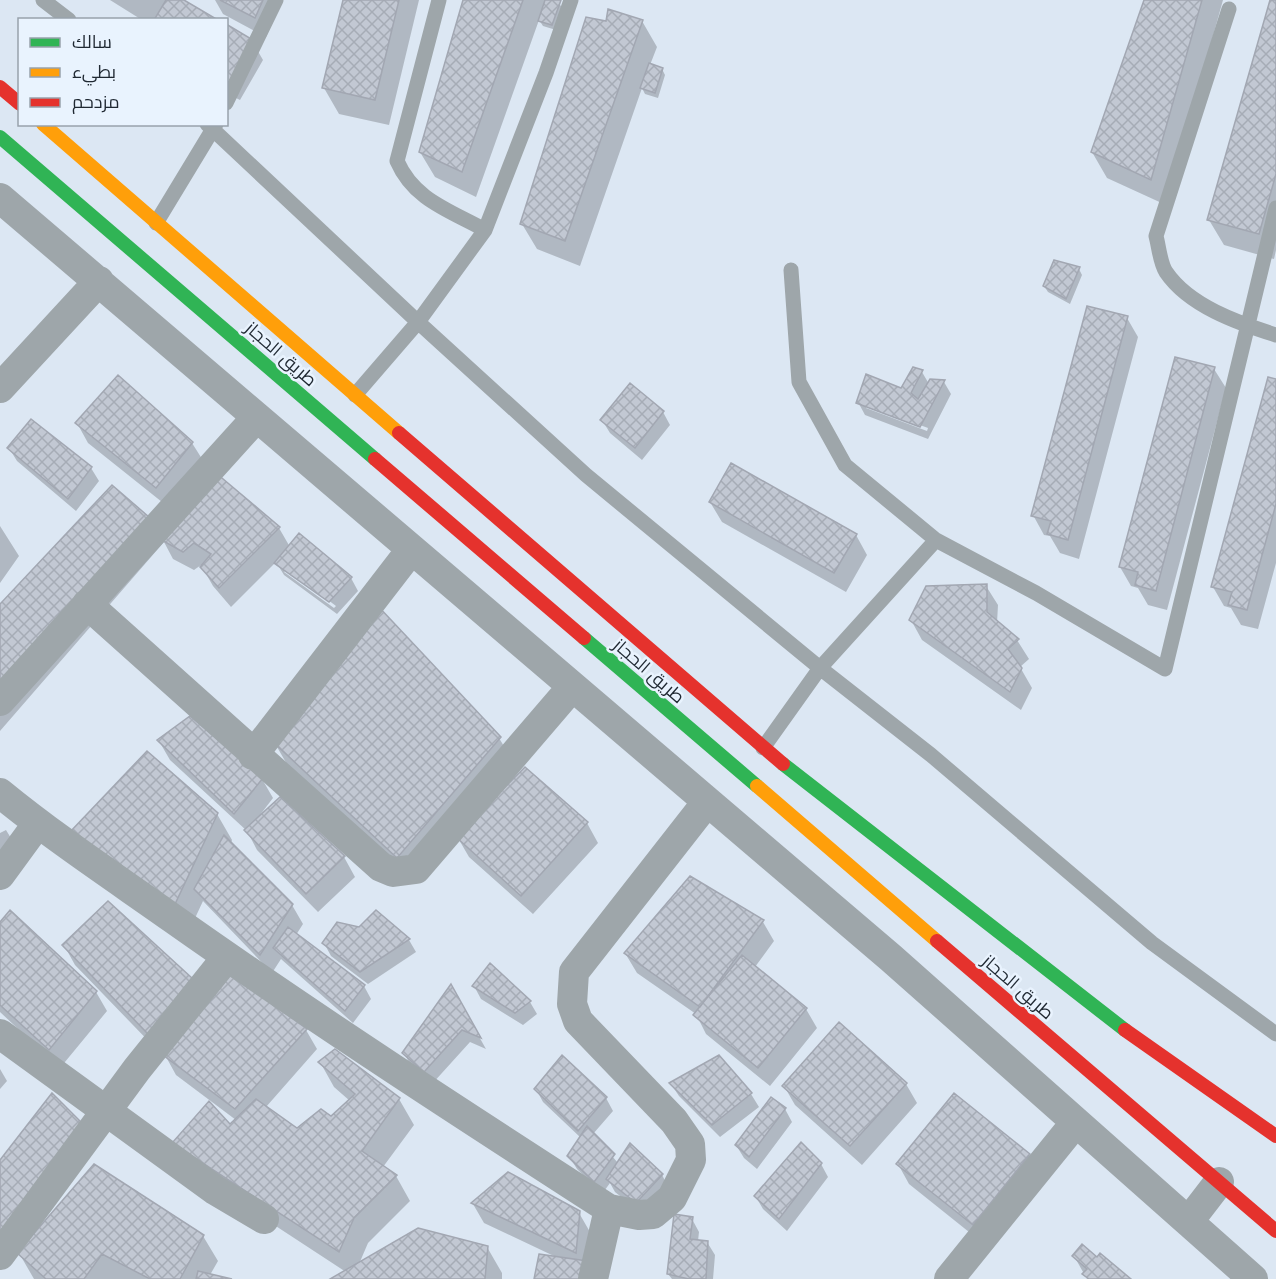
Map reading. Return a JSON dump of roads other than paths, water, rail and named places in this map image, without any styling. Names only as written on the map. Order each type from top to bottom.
[{"type":"main road","points":[[0,87],[18,102]]},
{"type":"main road","name":"طريق الحجاز","points":[[45,126],[763,748],[1141,1043],[1276,1136]]},
{"type":"main road","name":"طريق الحجاز","points":[[0,137],[1276,1230]]},
{"type":"street","points":[[0,198],[707,802],[1253,1279]]},
{"type":"street","points":[[0,388],[99,281]]},
{"type":"street","points":[[0,701],[256,418]]},
{"type":"street","points":[[254,755],[411,550]]},
{"type":"street","points":[[87,604],[381,867],[401,873],[416,869],[572,687]]},
{"type":"street","points":[[0,793],[38,823],[227,957],[391,1068],[609,1209],[639,1215],[653,1214],[672,1198],[691,1160],[690,1144],[674,1121],[578,1021],[572,1004],[574,972],[707,802]]},
{"type":"street","points":[[0,875],[38,823]]},
{"type":"street","points":[[0,1255],[106,1112],[227,957]]},
{"type":"street","points":[[0,1034],[215,1190],[264,1219]]},
{"type":"street","points":[[949,1279],[1076,1122]]},
{"type":"street","points":[[1189,1221],[1219,1182]]},
{"type":"street","points":[[592,1279],[609,1209]]},
{"type":"lane","points":[[43,0],[66,18]]},
{"type":"lane","points":[[228,99],[276,0]]},
{"type":"lane","points":[[439,0],[397,161],[405,181],[420,194],[485,230]]},
{"type":"lane","points":[[355,394],[418,322],[485,230],[546,73],[571,0]]},
{"type":"lane","points":[[1229,9],[1156,236],[1164,270],[1184,294],[1246,326],[1276,335]]},
{"type":"lane","points":[[156,223],[212,126],[418,322],[586,475],[820,668],[931,755],[1152,943],[1276,1034]]},
{"type":"lane","points":[[791,270],[799,382],[845,465],[936,540],[1036,593],[1165,669],[1276,208]]},
{"type":"lane","points":[[763,748],[820,668],[936,540]]}]
